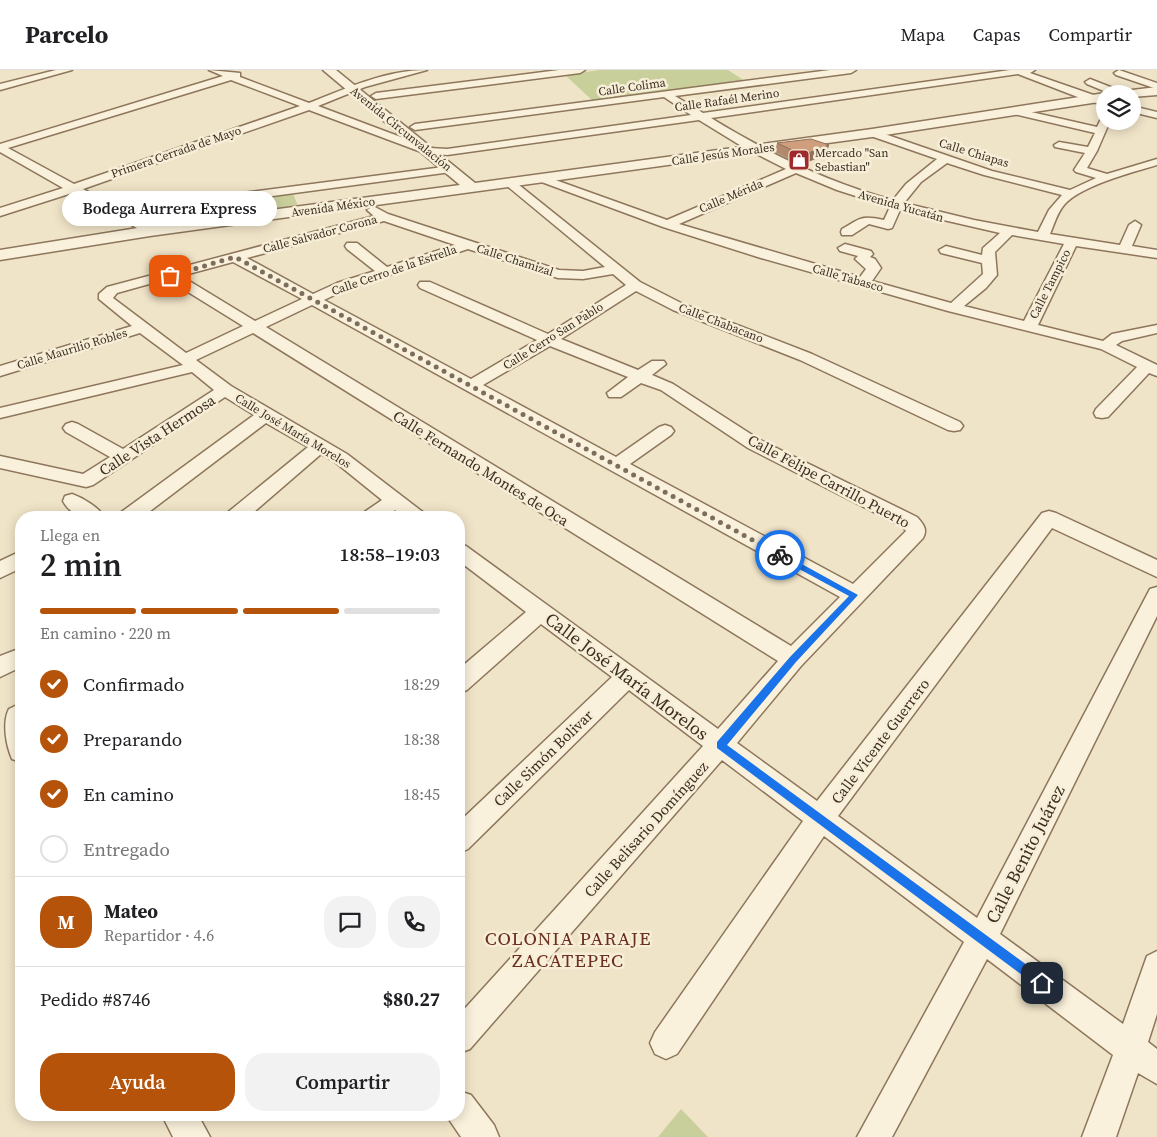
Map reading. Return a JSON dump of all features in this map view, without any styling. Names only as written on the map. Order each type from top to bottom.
[{"type":"street","points":[[0,88],[67,70]]},
{"type":"street","name":"Calle Rafaél Merino","points":[[214,70],[236,73],[310,106],[428,151],[446,152],[893,90],[1022,70]]},
{"type":"street","name":"Avenida Circunvalación","points":[[329,70],[376,96],[446,152],[480,187]]},
{"type":"street","name":"Avenida Circunvalación","points":[[343,70],[392,122],[451,169],[480,187]]},
{"type":"street","name":"Primera Cerrada de Mayo","points":[[0,212],[2,213],[310,106],[358,87],[422,70]]},
{"type":"street","points":[[376,96],[580,70]]},
{"type":"street","name":"Calle Colima","points":[[368,127],[380,123],[411,124],[667,95],[851,70]]},
{"type":"street","points":[[1022,70],[1096,100]]},
{"type":"street","points":[[1119,72],[1157,86]]},
{"type":"street","points":[[0,142],[236,73]]},
{"type":"street","points":[[0,148],[236,73]]},
{"type":"street","points":[[742,74],[791,104]]},
{"type":"street","points":[[1090,82],[1098,85]]},
{"type":"street","points":[[893,90],[907,96]]},
{"type":"street","points":[[1141,93],[1157,90]]},
{"type":"street","name":"Avenida Yucatán","points":[[667,95],[755,149],[796,169],[894,206],[958,222],[1156,253]]},
{"type":"street","points":[[842,97],[858,106]]},
{"type":"street","name":"Calle Jesús Morales","points":[[480,187],[1018,112],[1096,98]]},
{"type":"street","points":[[1141,111],[1157,114]]},
{"type":"street","points":[[1018,112],[1096,125]]},
{"type":"street","points":[[1100,130],[1092,151],[1080,170],[1108,178]]},
{"type":"street","name":"Calle Chiapas","points":[[872,133],[988,173],[1069,193]]},
{"type":"street","points":[[491,137],[502,145]]},
{"type":"street","points":[[1059,144],[1092,151]]},
{"type":"street","points":[[0,148],[119,212],[150,231]]},
{"type":"street","points":[[847,232],[867,220],[888,225],[894,206],[911,183],[945,159]]},
{"type":"street","points":[[1042,236],[1059,203],[1069,193],[1157,162]]},
{"type":"street","points":[[119,212],[451,169]]},
{"type":"street","name":"Calle Mérida","points":[[667,224],[796,169]]},
{"type":"street","name":"Calle Tabasco","points":[[543,179],[667,224],[766,255],[953,308],[1106,346],[1152,368]]},
{"type":"street","points":[[353,182],[407,196]]},
{"type":"street","name":"Calle Chabacano","points":[[510,183],[636,285],[678,308],[806,357],[954,426]]},
{"type":"street","name":"Avenida México","points":[[0,255],[150,231],[480,187]]},
{"type":"street","name":"Calle Chamizal","points":[[362,203],[384,217],[558,274],[583,275],[616,268]]},
{"type":"street","name":"Calle Salvador Corona","points":[[112,290],[170,276],[384,217]]},
{"type":"street","points":[[1124,248],[1134,226]]},
{"type":"street","points":[[953,308],[990,275],[988,251],[1009,231]]},
{"type":"street","name":"Calle Tampico","points":[[1029,327],[1072,241]]},
{"type":"street","name":"Calle Cerro de la Estrella","points":[[0,413],[190,363],[254,327],[311,299],[384,271],[467,245]]},
{"type":"street","points":[[352,246],[384,271]]},
{"type":"street","points":[[845,248],[866,254],[862,259],[870,262],[869,265],[874,268],[863,282]]},
{"type":"street","points":[[946,250],[990,261]]},
{"type":"street","points":[[235,257],[854,595]]},
{"type":"street","name":"Calle Fernando Montes de Oca","points":[[170,276],[793,659]]},
{"type":"street","name":"Calle Felipe Carrillo Puerto","points":[[426,285],[549,340],[667,387],[754,444],[910,522],[915,527],[916,534]]},
{"type":"street","name":"Calle Cerro San Pablo","points":[[470,386],[549,340],[636,285]]},
{"type":"street","name":"Calle José María Morelos","points":[[112,290],[106,294],[106,299],[225,390],[265,416],[341,458],[408,511]]},
{"type":"street","name":"Calle Maurilio Robles","points":[[0,371],[143,327]]},
{"type":"street","points":[[1106,346],[1117,337],[1157,330]]},
{"type":"street","points":[[615,393],[658,364]]},
{"type":"street","points":[[1102,413],[1152,368]]},
{"type":"street","name":"Calle Vista Hermosa","points":[[0,462],[86,481],[225,390]]},
{"type":"street","points":[[136,511],[265,416]]},
{"type":"street","points":[[72,428],[124,457]]},
{"type":"street","points":[[616,465],[665,430]]},
{"type":"street","points":[[242,511],[320,446]]},
{"type":"street","points":[[380,511],[395,500]]},
{"type":"street","points":[[72,501],[86,511]]},
{"type":"street","name":"Calle Vicente Guerrero","points":[[666,1043],[820,819],[1049,518],[1157,569]]},
{"type":"street","name":"Calle Belisario Domínguez","points":[[465,1031],[720,745],[793,659],[916,534]]},
{"type":"street","points":[[0,570],[15,562]]},
{"type":"street","name":"Calle José María Morelos","points":[[465,562],[540,612],[1157,1068]]},
{"type":"street","name":"Calle Benito Juárez","points":[[874,1137],[982,939],[1157,595]]},
{"type":"street","points":[[465,678],[540,612]]},
{"type":"street","points":[[0,667],[15,660]]},
{"type":"street","name":"Calle Simón Bolivar","points":[[465,834],[627,677]]},
{"type":"street","points":[[1099,1137],[1131,1048],[1157,966]]},
{"type":"street","points":[[465,1115],[482,1137]]},
{"type":"street","points":[[182,1121],[193,1137]]},
{"type":"green space","points":[[599,70],[728,70],[745,81],[593,101],[565,75]]},
{"type":"green space","points":[[292,191],[300,211],[165,229],[130,213]]},
{"type":"green space","points":[[681,1109],[708,1137],[658,1137]]},
{"type":"building","points":[[811,139],[829,145],[803,155],[777,143]]},
{"type":"way so far","points":[[170,276],[235,257],[780,555]]},
{"type":"place","name":"Mercado \"San Sebastian\"","points":[[799,160]]},
{"type":"place","name":"Bodega Aurrera Express","points":[[170,276]]},
{"type":"district","name":"COLONIA PARAJE ZACATEPEC","points":[[568,949]]},
{"type":"route","points":[[780,555],[854,595],[793,659],[720,745],[1042,983]]}]
